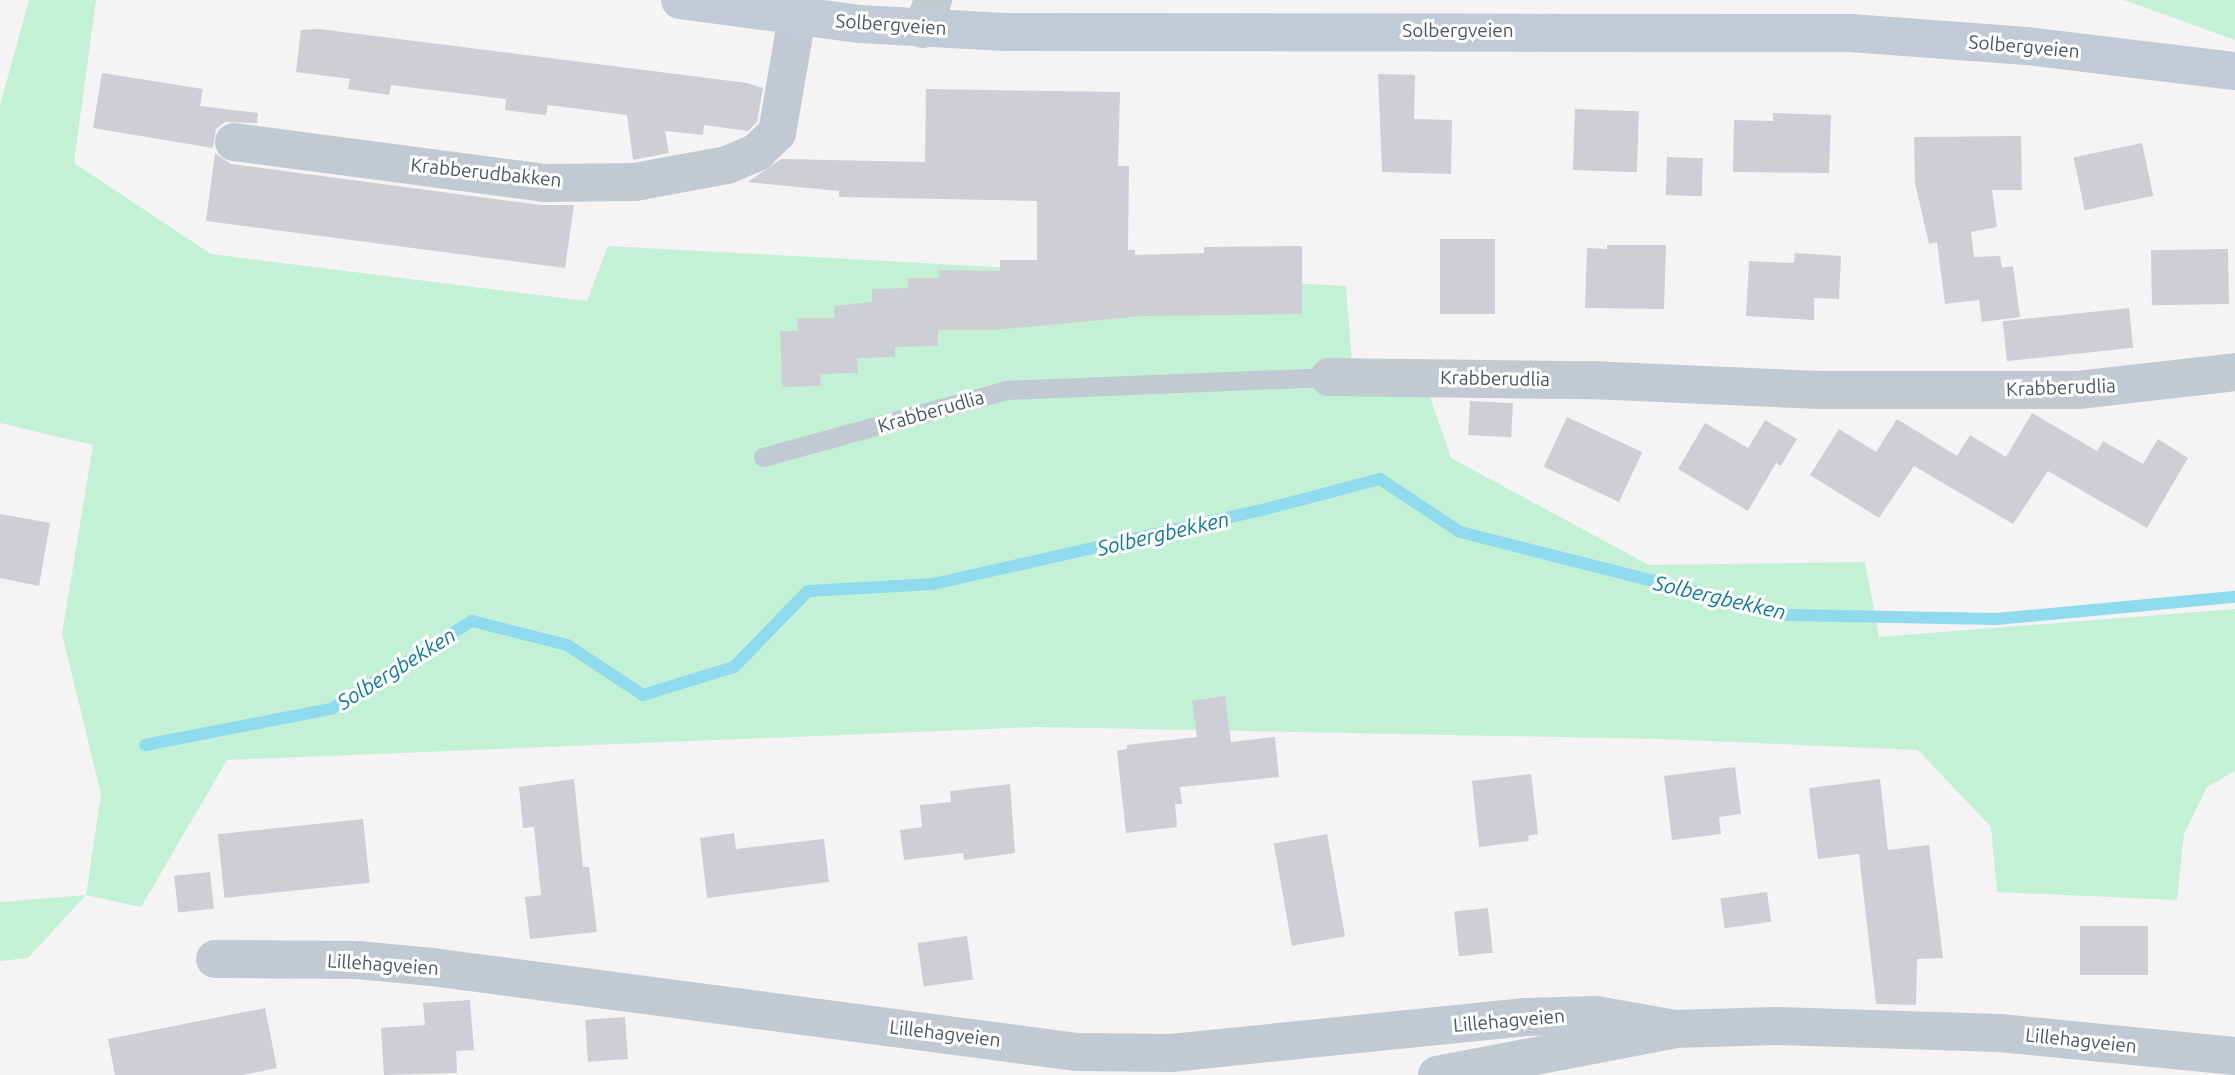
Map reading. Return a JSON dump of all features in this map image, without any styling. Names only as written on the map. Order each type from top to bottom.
[{"type":"street","name":"Solbergveien","points":[[680,0],[797,17],[928,15],[1850,33],[2027,46],[2235,71]]},
{"type":"street","name":"Krabberudbakken","points":[[234,142],[544,183],[635,182],[727,165],[757,152],[778,133],[797,17]]},
{"type":"street","name":"Krabberudlia","points":[[1329,377],[1590,380],[1820,390],[2078,390],[2235,372]]},
{"type":"street","name":"Lillehagveien","points":[[215,958],[358,960],[432,967],[1077,1052],[1171,1053],[1523,1017],[1596,1015],[1675,1029]]},
{"type":"street","name":"Lillehagveien","points":[[1437,1075],[1675,1029],[1775,1026],[2000,1033],[2235,1056]]},
{"type":"lane","name":"Krabberudlia","points":[[763,457],[1006,390],[1329,377]]},
{"type":"green space","points":[[29,0],[96,0],[74,163],[211,254],[587,301],[608,246],[1346,286],[1353,376],[1427,388],[1451,458],[1649,565],[1865,562],[1879,637],[2235,609],[2235,771],[2207,787],[2184,834],[2177,900],[1997,892],[1991,827],[1918,750],[1661,739],[1037,727],[227,760],[141,907],[86,895],[101,794],[62,634],[93,445],[0,423],[0,105]]},
{"type":"green space","points":[[2124,0],[2235,0],[2235,40]]},
{"type":"green space","points":[[86,895],[28,958],[0,961],[0,902]]},
{"type":"building","points":[[319,29],[747,83],[763,88],[757,122],[748,131],[704,125],[703,135],[665,131],[669,153],[633,160],[627,115],[548,105],[546,115],[520,112],[505,110],[506,99],[391,85],[389,95],[348,89],[350,79],[296,72],[301,30]]},
{"type":"building","points":[[102,73],[203,89],[200,106],[258,113],[257,123],[225,122],[216,129],[213,148],[93,128]]},
{"type":"building","points":[[1378,74],[1415,75],[1414,119],[1452,120],[1451,174],[1382,172]]},
{"type":"building","points":[[926,89],[1120,92],[1118,166],[1129,166],[1128,250],[1135,250],[1135,255],[1204,253],[1204,247],[1302,246],[1302,314],[1142,316],[994,330],[938,330],[938,346],[895,347],[895,357],[857,358],[858,373],[820,374],[821,386],[782,387],[780,331],[798,331],[797,318],[835,318],[834,306],[872,302],[872,289],[908,288],[908,278],[939,278],[939,270],[1000,271],[1000,260],[1037,260],[1037,201],[839,197],[839,191],[748,182],[781,159],[925,162]]},
{"type":"building","points":[[1575,109],[1639,111],[1637,172],[1573,170]]},
{"type":"building","points":[[1773,113],[1831,115],[1829,173],[1733,172],[1734,120],[1773,121]]},
{"type":"building","points":[[2021,136],[2022,190],[1992,190],[1997,227],[1971,232],[1974,257],[2000,256],[2002,268],[2013,266],[2020,317],[1982,322],[1979,300],[1945,304],[1937,242],[1929,244],[1915,183],[1914,137]]},
{"type":"building","points":[[2142,143],[2153,196],[2085,210],[2074,158]]},
{"type":"building","points":[[215,153],[231,164],[541,205],[574,205],[565,268],[206,221]]},
{"type":"building","points":[[1667,157],[1703,158],[1702,196],[1666,195]]},
{"type":"building","points":[[1440,239],[1495,239],[1495,314],[1440,314]]},
{"type":"building","points":[[1607,245],[1666,245],[1664,309],[1585,308],[1587,248],[1607,249]]},
{"type":"building","points":[[2228,249],[2229,304],[2152,305],[2151,250]]},
{"type":"building","points":[[1795,253],[1841,256],[1839,299],[1814,298],[1814,320],[1746,316],[1749,261],[1794,263]]},
{"type":"building","points":[[2129,308],[2133,348],[2007,361],[2003,321]]},
{"type":"building","points":[[1470,401],[1513,403],[1511,437],[1468,435]]},
{"type":"building","points":[[2032,413],[2097,451],[2103,441],[2143,464],[2158,439],[2188,458],[2147,528],[2048,471],[2013,524],[1914,466],[1879,518],[1810,475],[1839,429],[1876,452],[1897,419],[1957,456],[1970,435],[2006,457]]},
{"type":"building","points":[[1567,417],[1642,452],[1619,502],[1544,467]]},
{"type":"building","points":[[1765,420],[1797,439],[1781,466],[1776,463],[1748,511],[1678,469],[1705,423],[1748,448]]},
{"type":"building","points":[[0,514],[50,523],[39,586],[0,578]]},
{"type":"building","points":[[1225,696],[1231,742],[1275,737],[1279,777],[1180,787],[1182,804],[1175,804],[1177,827],[1126,833],[1117,751],[1127,749],[1127,745],[1197,737],[1192,701]]},
{"type":"building","points":[[1735,767],[1741,814],[1719,817],[1721,834],[1672,840],[1664,776]]},
{"type":"building","points":[[1531,774],[1538,834],[1528,836],[1529,841],[1479,847],[1472,781]]},
{"type":"building","points":[[574,779],[583,867],[589,867],[597,932],[530,939],[525,897],[541,895],[534,827],[523,828],[519,787]]},
{"type":"building","points":[[1880,779],[1888,850],[1929,845],[1943,958],[1917,959],[1916,1005],[1876,1004],[1859,854],[1818,859],[1809,788]]},
{"type":"building","points":[[1010,784],[1015,853],[964,860],[963,853],[904,860],[900,830],[922,827],[920,805],[951,802],[950,791]]},
{"type":"building","points":[[363,819],[370,883],[224,898],[218,834]]},
{"type":"building","points":[[734,833],[736,849],[824,839],[829,882],[707,898],[700,838]]},
{"type":"building","points":[[1327,834],[1345,936],[1292,946],[1274,843]]},
{"type":"building","points":[[210,872],[214,909],[178,913],[174,876]]},
{"type":"building","points":[[1767,892],[1771,922],[1725,928],[1720,899]]},
{"type":"building","points":[[1488,908],[1493,953],[1459,956],[1454,912]]},
{"type":"building","points":[[2080,926],[2148,926],[2148,975],[2080,975]]},
{"type":"building","points":[[967,936],[973,980],[924,987],[917,943]]},
{"type":"building","points":[[470,1000],[474,1050],[456,1051],[457,1073],[384,1075],[381,1028],[425,1025],[423,1003]]},
{"type":"building","points":[[265,1008],[277,1068],[243,1075],[115,1075],[108,1039]]},
{"type":"building","points":[[625,1017],[628,1059],[588,1062],[585,1020]]},
{"type":"waterway","name":"Solbergbekken","points":[[145,745],[331,709],[472,621],[567,645],[643,695],[734,667],[808,591],[933,584],[1262,510],[1380,479],[1460,532],[1789,615],[1996,619],[2235,597]]}]
